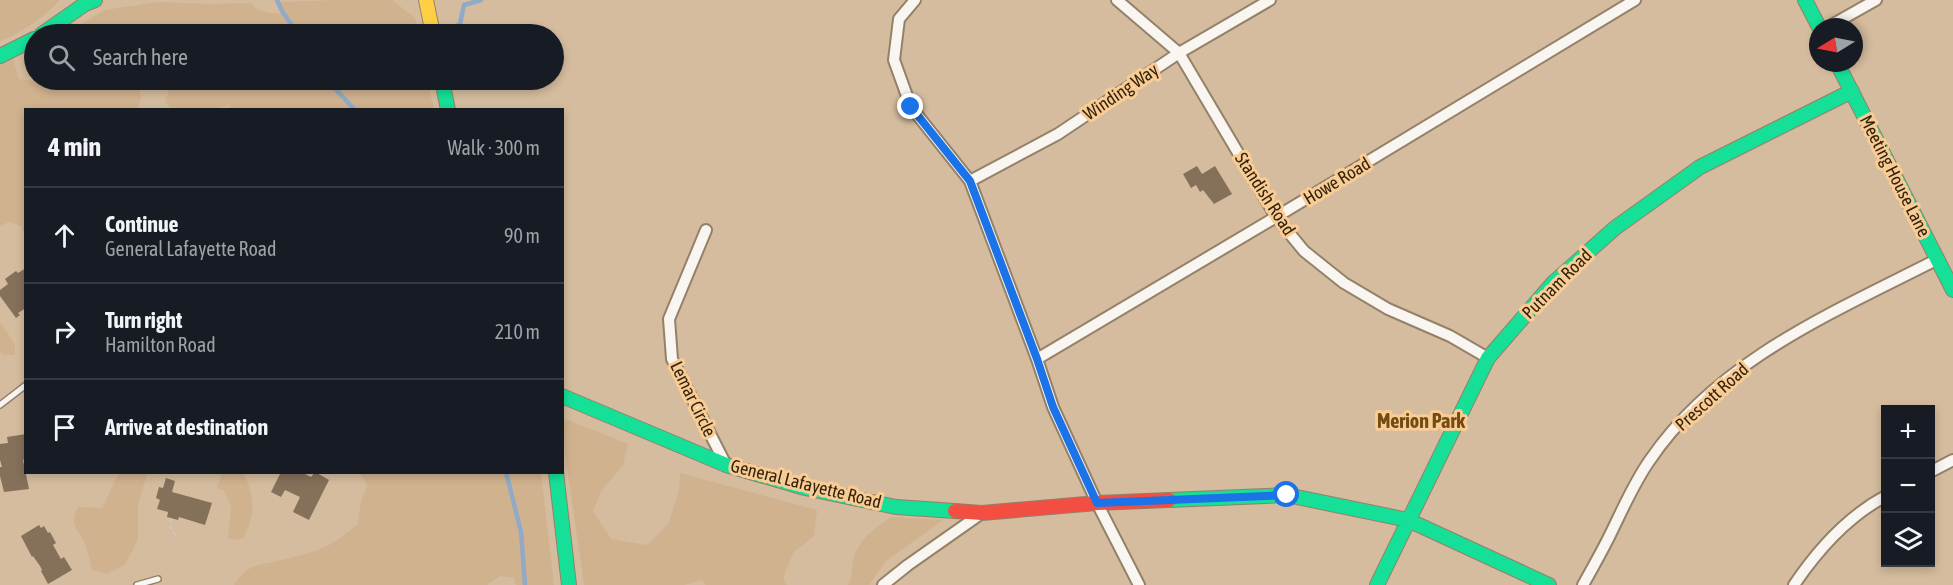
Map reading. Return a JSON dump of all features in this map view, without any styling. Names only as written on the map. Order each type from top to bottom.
[{"type":"street","points":[[426,0],[431,24]]},
{"type":"street","points":[[915,0],[899,19],[894,60],[911,107],[970,181],[1053,407],[1097,503],[1139,585]]},
{"type":"street","name":"Standish Road","points":[[1117,0],[1179,53],[1276,217],[1304,251],[1344,283],[1388,309],[1450,336],[1488,358]]},
{"type":"street","name":"Winding Way","points":[[970,181],[1058,134],[1179,53],[1270,0]]},
{"type":"street","name":"Howe Road","points":[[1037,359],[1635,0]]},
{"type":"street","points":[[1804,0],[1814,18]]},
{"type":"street","points":[[1843,18],[1876,0]]},
{"type":"street","points":[[56,24],[88,1]]},
{"type":"street","points":[[0,56],[24,44]]},
{"type":"street","name":"Meeting House Lane","points":[[1842,72],[1953,288]]},
{"type":"street","points":[[444,90],[448,108]]},
{"type":"street","name":"Putnam Road","points":[[1377,585],[1488,358],[1553,283],[1615,228],[1700,167],[1852,91]]},
{"type":"street","name":"Lemar Circle","points":[[706,230],[669,320],[672,359],[726,465]]},
{"type":"street","name":"Prescott Road","points":[[1583,585],[1650,459],[1684,418],[1736,370],[1802,329],[1938,259]]},
{"type":"street","name":"General Lafayette Road","points":[[564,397],[726,465],[805,488],[896,507],[982,513],[1097,503],[1287,495],[1408,520],[1549,585]]},
{"type":"street","points":[[1935,469],[1953,460]]},
{"type":"street","points":[[556,474],[569,585]]},
{"type":"street","points":[[1794,585],[1835,534],[1881,500]]},
{"type":"street","points":[[883,585],[982,513]]},
{"type":"lane","points":[[0,405],[24,387]]},
{"type":"lane","points":[[137,585],[158,579]]},
{"type":"path","points":[[171,518],[170,527],[177,537]]},
{"type":"shaded area","points":[[0,0],[60,0],[32,24],[24,24],[24,29],[0,41]]},
{"type":"shaded area","points":[[392,0],[415,18],[416,24],[81,24],[105,10],[158,2],[251,3],[258,10],[287,15],[280,2]]},
{"type":"shaded area","points":[[13,59],[19,79],[24,80],[24,90],[138,90],[141,97],[137,108],[24,108],[24,234],[21,226],[9,222],[0,226],[0,64]]},
{"type":"shaded area","points":[[169,90],[429,90],[434,108],[231,108],[229,105],[218,108],[170,108],[165,102]]},
{"type":"shaded area","points":[[0,322],[15,345],[15,355],[4,355],[0,352]]},
{"type":"shaded area","points":[[564,418],[628,444],[623,465],[602,490],[593,511],[611,539],[647,545],[669,523],[679,490],[680,473],[817,510],[814,536],[793,553],[783,578],[787,585],[706,585],[701,580],[684,585],[584,585],[565,453]]},
{"type":"shaded area","points":[[119,474],[147,474],[138,506],[138,539],[125,565],[107,574],[92,570],[84,541],[74,524],[78,507],[102,508]]},
{"type":"shaded area","points":[[222,474],[244,474],[252,497],[252,513],[243,538],[234,540],[228,538],[231,507],[224,491],[217,488]]},
{"type":"shaded area","points":[[360,474],[541,474],[554,585],[516,585],[514,578],[500,576],[487,585],[234,585],[250,569],[261,564],[324,548],[358,524],[361,501],[367,487]]},
{"type":"shaded area","points":[[891,517],[943,520],[886,561],[869,585],[848,585],[855,553],[867,535]]},
{"type":"building","points":[[1197,166],[1202,174],[1215,166],[1232,194],[1214,204],[1203,190],[1200,192],[1196,185],[1191,188],[1183,174]]},
{"type":"building","points":[[24,269],[24,309],[18,313],[20,315],[16,318],[0,296],[0,290],[8,284],[5,279],[16,271],[18,273]]},
{"type":"building","points":[[24,434],[24,474],[29,489],[4,492],[0,476],[0,467],[2,467],[0,444],[8,443],[7,437]]},
{"type":"building","points":[[280,474],[305,474],[311,477],[313,474],[318,474],[329,480],[309,520],[293,512],[300,497],[285,490],[281,497],[271,492]]},
{"type":"building","points":[[166,478],[175,481],[172,492],[212,503],[205,525],[179,517],[178,520],[167,517],[168,512],[157,509],[160,500],[156,498],[159,487],[163,488]]},
{"type":"building","points":[[39,525],[41,528],[44,526],[48,533],[50,532],[56,543],[53,545],[61,559],[64,557],[72,570],[48,584],[40,566],[32,557],[21,536]]},
{"type":"waterway","points":[[277,0],[291,24]]},
{"type":"waterway","points":[[460,24],[464,5],[481,0]]},
{"type":"waterway","points":[[336,90],[353,108]]},
{"type":"waterway","points":[[506,474],[521,532],[525,585]]},
{"type":"traffic: fast","points":[[56,24],[85,4],[95,0]]},
{"type":"traffic: fast","points":[[1805,0],[1814,18]]},
{"type":"traffic: fast","points":[[0,56],[24,44]]},
{"type":"traffic: fast","points":[[1842,72],[1953,290]]},
{"type":"traffic: fast","points":[[444,90],[448,108]]},
{"type":"traffic: fast","points":[[1377,585],[1488,358],[1553,283],[1615,228],[1700,167],[1852,91]]},
{"type":"traffic: fast","points":[[564,397],[726,465],[805,488],[896,507],[955,511]]},
{"type":"traffic: fast","points":[[556,474],[569,585]]},
{"type":"traffic: fast","points":[[1169,500],[1287,495],[1408,520],[1549,585]]},
{"type":"traffic: slow","points":[[426,0],[431,24]]},
{"type":"traffic: jam","points":[[955,511],[982,513],[1097,503],[1169,500]]},
{"type":"district","name":"Merion Park","points":[[1421,421]]},
{"type":"route","points":[[911,107],[970,181],[1053,407],[1097,503],[1287,495]]}]
